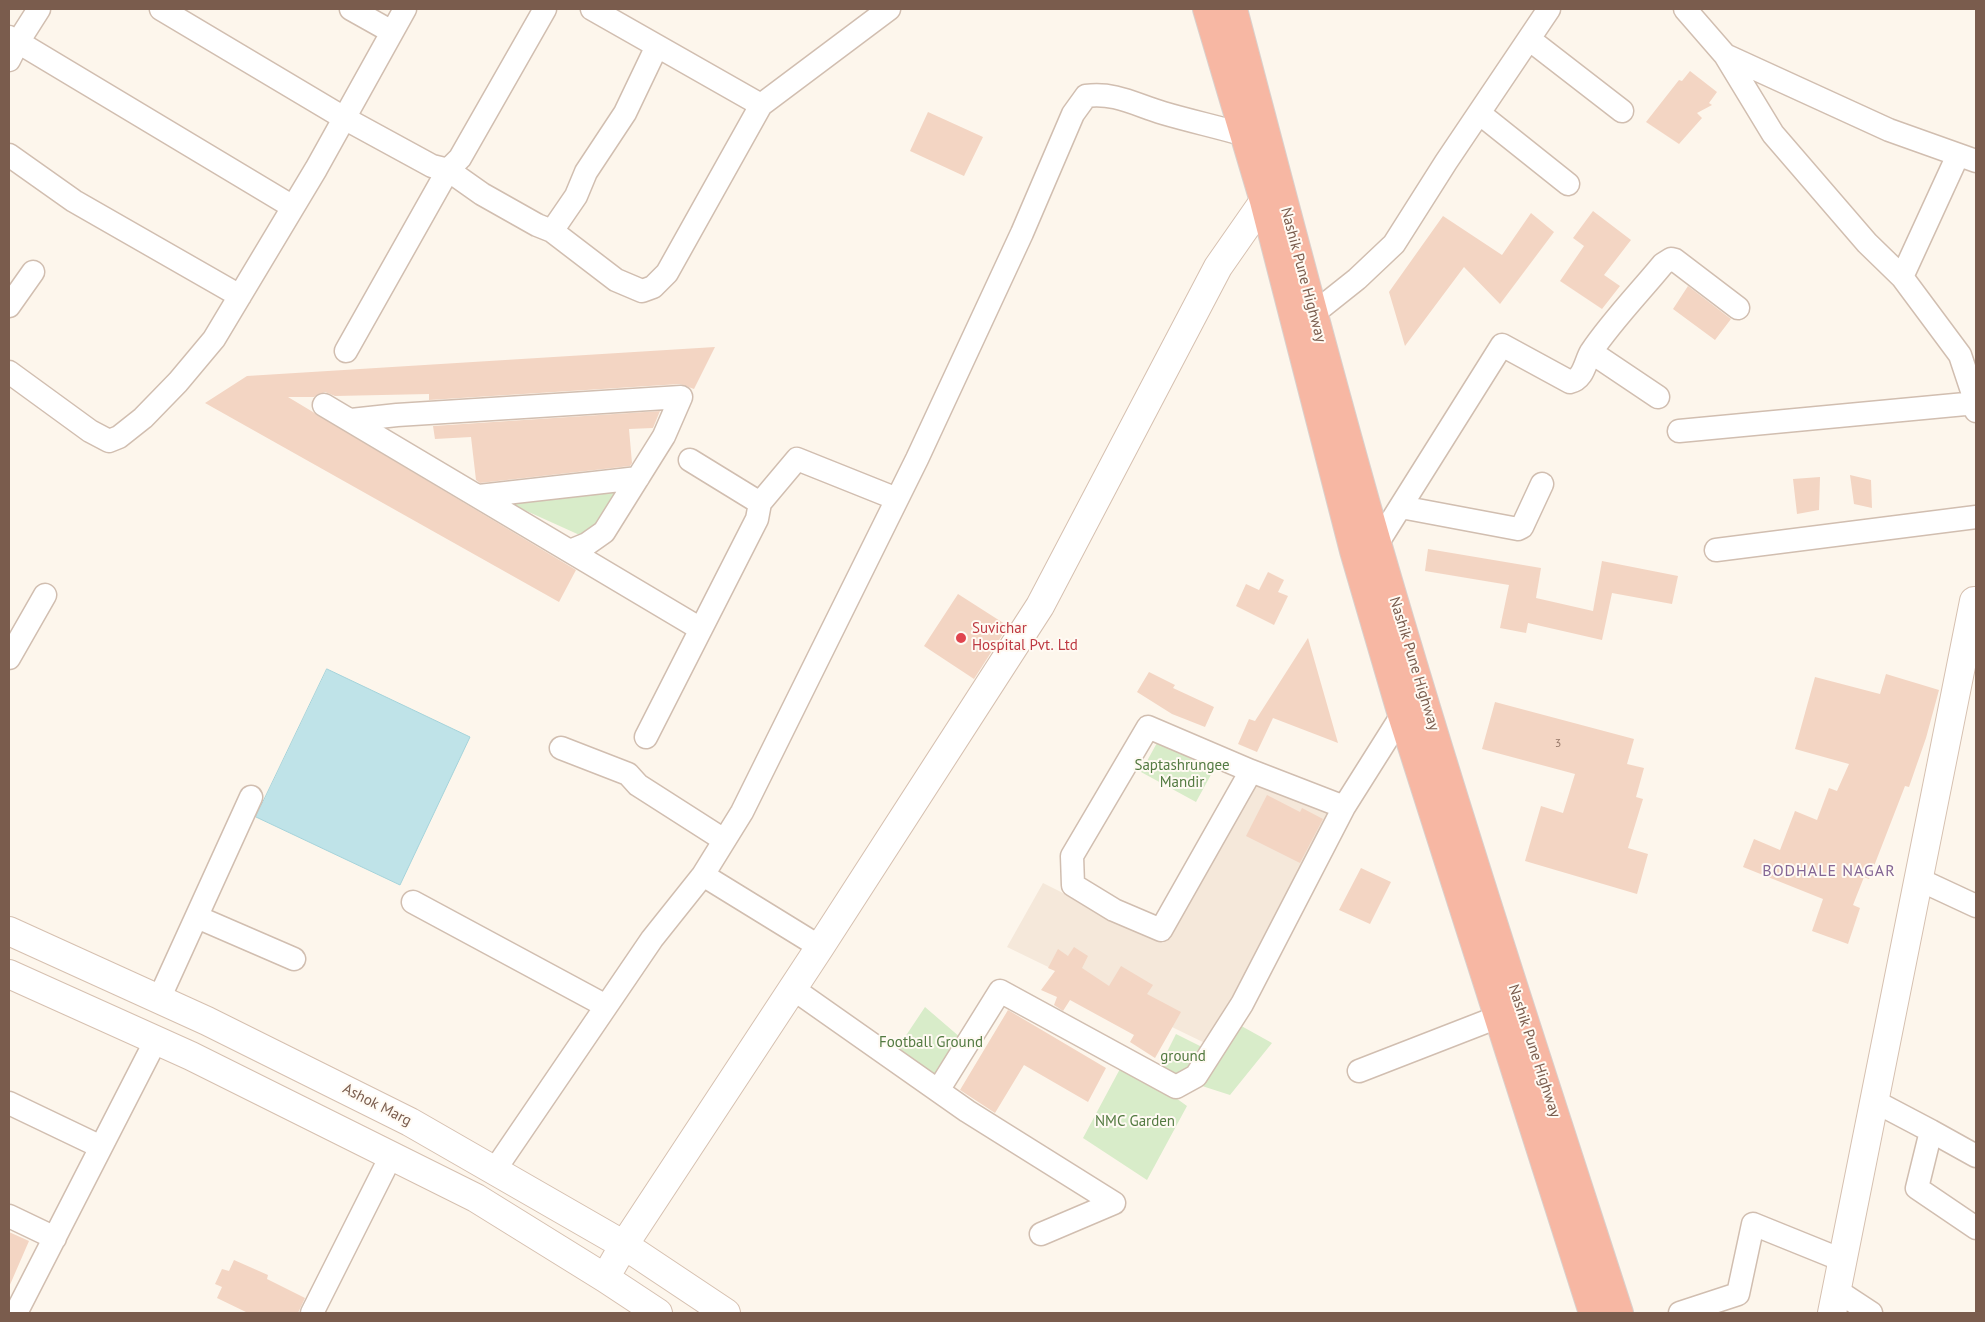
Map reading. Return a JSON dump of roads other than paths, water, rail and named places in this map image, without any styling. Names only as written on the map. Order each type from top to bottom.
[{"type":"highway","name":"Nashik Pune Highway","points":[[1207,9],[1255,132],[1313,314],[1377,544],[1491,918],[1619,1313]]},
{"type":"highway","name":"Nashik Pune Highway","points":[[1232,9],[1255,132],[1264,201],[1354,551],[1402,715],[1593,1313]]},
{"type":"street","points":[[38,9],[12,46],[293,207]]},
{"type":"street","points":[[161,9],[344,118],[432,166],[448,170],[482,194],[552,231],[616,280],[642,291],[653,287],[668,273],[761,105],[889,9]]},
{"type":"street","points":[[352,9],[392,32]]},
{"type":"street","points":[[9,372],[90,431],[108,440],[119,437],[143,418],[178,382],[214,339],[293,207],[404,9]]},
{"type":"street","points":[[346,351],[448,170],[460,158],[545,9]]},
{"type":"street","points":[[592,9],[761,105]]},
{"type":"street","points":[[1313,314],[1357,279],[1394,244],[1479,112],[1549,9]]},
{"type":"street","points":[[1685,9],[1725,55],[1773,134],[1867,243],[1902,277],[1960,355],[1974,391],[1976,411]]},
{"type":"street","points":[[1528,39],[1622,111]]},
{"type":"street","points":[[552,231],[576,196],[586,172],[625,113],[656,46]]},
{"type":"street","points":[[1725,55],[1889,130],[1967,158],[1902,277]]},
{"type":"street","points":[[494,1171],[652,939],[703,874],[742,812],[897,499],[1022,233],[1073,114],[1086,96],[1100,94],[1118,96],[1162,113],[1255,132]]},
{"type":"street","points":[[1479,112],[1568,184]]},
{"type":"street","points":[[9,155],[74,201],[240,296]]},
{"type":"street","points":[[605,1278],[624,1245],[820,947],[1040,606],[1218,267],[1264,201]]},
{"type":"street","points":[[1377,544],[1502,345],[1570,382],[1579,378],[1591,352],[1667,260],[1675,260],[1738,308]]},
{"type":"street","points":[[9,306],[33,272]]},
{"type":"street","points":[[1591,352],[1658,397]]},
{"type":"street","points":[[1679,431],[1974,391]]},
{"type":"street","points":[[350,420],[432,412],[681,397],[664,436],[604,532],[587,544],[570,551]]},
{"type":"street","points":[[324,405],[699,628]]},
{"type":"street","points":[[646,737],[699,628],[757,519],[760,503],[797,459],[897,499]]},
{"type":"street","points":[[690,460],[760,503]]},
{"type":"street","points":[[479,496],[638,478]]},
{"type":"street","points":[[1401,507],[1518,529],[1522,527],[1542,484]]},
{"type":"street","points":[[1716,550],[1976,517]]},
{"type":"street","points":[[9,658],[45,595]]},
{"type":"street","points":[[1872,1313],[1834,1302],[1976,597]]},
{"type":"street","points":[[939,1089],[1000,991],[1176,1087],[1196,1076],[1242,1004],[1344,807],[1402,715]]},
{"type":"street","points":[[1251,771],[1161,930],[1114,910],[1073,885],[1072,856],[1148,727],[1251,771],[1344,807]]},
{"type":"street","points":[[561,748],[628,774],[638,785],[724,840]]},
{"type":"street","points":[[159,999],[251,797]]},
{"type":"street","points":[[703,874],[820,947]]},
{"type":"street","points":[[1918,879],[1976,906]]},
{"type":"street","points":[[413,902],[606,1006]]},
{"type":"street","points":[[197,917],[294,959]]},
{"type":"street","name":"Ashok Marg","points":[[9,931],[208,1021],[410,1122],[624,1245],[726,1313]]},
{"type":"street","points":[[9,974],[156,1040],[476,1198],[658,1313]]},
{"type":"street","points":[[792,988],[939,1089],[967,1111],[1114,1203],[1041,1234]]},
{"type":"street","points":[[1359,1071],[1498,1017]]},
{"type":"street","points":[[16,1313],[156,1040]]},
{"type":"street","points":[[1874,1101],[1976,1156]]},
{"type":"street","points":[[9,1103],[101,1147]]},
{"type":"street","points":[[1931,1131],[1918,1188],[1976,1228]]},
{"type":"street","points":[[312,1313],[391,1156]]},
{"type":"street","points":[[9,1216],[55,1238]]},
{"type":"street","points":[[1680,1313],[1738,1294],[1753,1224],[1842,1260]]},
{"type":"water","points":[[327,669],[470,737],[400,885],[256,817]]},
{"type":"place","name":"Suvichar Hospital Pvt. Ltd","points":[[961,638]]},
{"type":"district","name":"BODHALE NAGAR","points":[[1829,871]]},
{"type":"park label","name":"Saptashrungee Mandir","points":[[1182,774]]},
{"type":"park label","name":"Football Ground","points":[[931,1043]]},
{"type":"park label","name":"ground","points":[[1183,1057]]},
{"type":"park label","name":"NMC Garden","points":[[1135,1122]]}]
